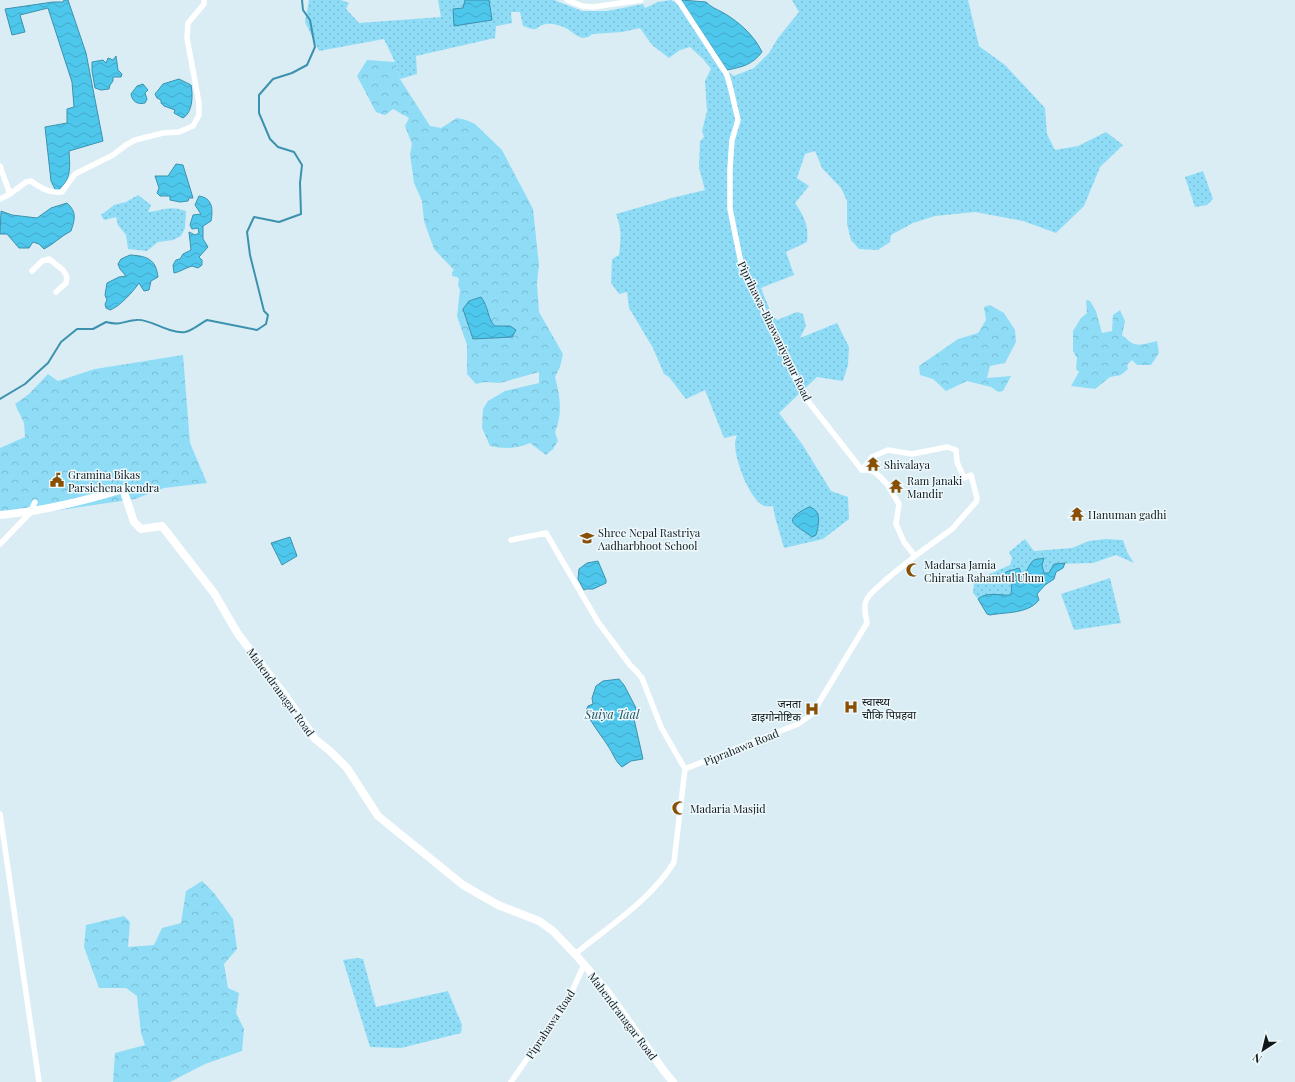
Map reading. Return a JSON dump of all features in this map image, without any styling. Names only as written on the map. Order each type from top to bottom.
[{"type":"street","points":[[0,198],[10,194],[26,182],[32,181],[46,190],[57,193],[62,192],[75,174],[113,155],[135,140],[163,133],[179,132],[193,126],[199,114],[199,103],[187,38],[188,23],[204,4],[204,0]]},
{"type":"street","points":[[567,0],[582,6],[593,7],[641,0]]},
{"type":"street","name":"Piprihawa-Bhawaniyapur Road","points":[[678,0],[727,75],[731,90],[738,120],[732,140],[730,209],[741,264],[804,396],[862,470]]},
{"type":"street","points":[[0,166],[10,194]]},
{"type":"street","points":[[32,271],[42,261],[49,259],[63,270],[67,277],[66,283],[56,292]]},
{"type":"street","points":[[947,447],[956,450],[957,462],[964,478],[972,475],[976,502],[952,528],[915,556],[904,542],[896,524],[898,504],[887,484],[876,472],[862,470],[872,457],[888,450],[912,454],[947,447]]},
{"type":"street","name":"Mahendranagar Road","points":[[0,515],[30,512],[78,503],[123,489],[134,522],[141,529],[162,526],[214,593],[238,634],[287,698],[315,739],[347,768],[378,816],[463,885],[498,905],[540,921],[552,931],[575,954],[606,990],[673,1082]]},
{"type":"street","points":[[0,544],[30,512],[36,502]]},
{"type":"street","points":[[511,540],[546,533],[598,622],[630,666],[642,678],[662,727],[685,769],[674,862],[667,874],[648,895],[575,954]]},
{"type":"street","name":"Piprahawa Road","points":[[685,769],[798,724],[812,714],[867,623],[865,607],[866,600],[874,590],[915,556]]},
{"type":"street","points":[[0,814],[39,1082]]},
{"type":"street","name":"Piprahawa Road","points":[[511,1082],[569,998],[584,965]]},
{"type":"green space","points":[[309,0],[341,0],[349,3],[346,9],[359,23],[441,17],[438,0],[554,0],[582,11],[607,11],[643,4],[645,8],[658,2],[671,0],[682,7],[722,68],[734,76],[754,68],[769,53],[778,38],[799,12],[792,0],[968,0],[979,46],[1005,65],[1045,108],[1047,134],[1055,150],[1078,146],[1106,132],[1123,145],[1100,167],[1084,206],[1056,233],[1023,221],[975,212],[935,216],[913,223],[891,235],[890,242],[878,250],[859,249],[851,240],[847,224],[847,201],[841,188],[822,168],[815,151],[805,154],[797,178],[809,186],[795,203],[805,221],[807,242],[786,252],[794,275],[761,288],[771,313],[777,320],[797,312],[803,314],[806,326],[800,338],[837,323],[849,347],[848,365],[843,381],[817,377],[779,413],[802,444],[831,491],[848,497],[849,519],[823,539],[784,548],[773,506],[764,506],[758,502],[748,488],[740,469],[735,443],[737,435],[724,438],[705,390],[686,399],[669,377],[664,374],[653,348],[629,308],[627,292],[619,294],[611,283],[612,259],[619,255],[620,244],[620,230],[616,214],[705,190],[699,168],[700,141],[704,137],[702,131],[707,111],[705,81],[711,69],[703,59],[690,47],[680,50],[669,58],[652,45],[640,28],[622,32],[592,34],[584,38],[561,26],[552,24],[542,25],[536,29],[523,26],[520,12],[511,12],[512,23],[496,26],[495,38],[416,56],[417,74],[400,79],[395,62],[384,39],[319,51],[305,22]]},
{"type":"green space","points":[[367,60],[395,62],[400,79],[430,126],[441,128],[457,118],[475,124],[502,150],[533,209],[539,265],[537,283],[539,312],[563,354],[560,367],[555,377],[560,404],[558,425],[555,432],[558,441],[553,449],[546,455],[530,443],[510,448],[490,446],[482,428],[483,409],[488,401],[505,391],[539,383],[539,372],[500,383],[484,382],[476,384],[467,374],[467,345],[457,316],[460,290],[458,285],[459,279],[452,276],[452,272],[454,270],[434,249],[424,221],[422,201],[414,183],[410,154],[412,144],[405,126],[409,118],[393,109],[385,115],[376,112],[357,76]],"holes":[[[486,304],[490,322],[495,326],[510,326],[473,339],[463,308]]]},
{"type":"green space","points":[[1203,171],[1213,199],[1207,205],[1195,207],[1185,177]]},
{"type":"green space","points":[[138,195],[151,205],[148,212],[170,208],[186,211],[185,228],[181,236],[173,240],[158,242],[147,251],[128,249],[126,235],[118,225],[116,217],[104,220],[101,215],[114,205],[126,202]]},
{"type":"green space","points":[[1086,300],[1090,301],[1096,311],[1102,333],[1112,331],[1113,315],[1120,310],[1125,321],[1122,336],[1132,343],[1140,345],[1157,341],[1159,353],[1151,365],[1137,365],[1132,360],[1127,365],[1128,369],[1121,375],[1110,377],[1095,389],[1071,386],[1079,372],[1076,369],[1077,358],[1073,351],[1073,331],[1081,318],[1087,313]]},
{"type":"green space","points":[[990,305],[1004,313],[1015,330],[1016,342],[1005,363],[990,366],[987,378],[1011,376],[1003,391],[999,392],[991,387],[967,381],[946,391],[933,379],[920,375],[919,366],[958,339],[978,333],[986,320],[984,307]]},
{"type":"green space","points":[[183,355],[190,443],[207,483],[164,488],[135,499],[46,512],[0,516],[0,448],[25,437],[24,423],[15,404],[29,394],[48,374],[58,381],[95,369]]},
{"type":"green space","points":[[1025,539],[1034,551],[1072,548],[1089,541],[1106,539],[1123,540],[1127,552],[1134,563],[1116,555],[1093,563],[1054,564],[1049,573],[1044,573],[1042,565],[1029,566],[1025,574],[1022,576],[1019,568],[1004,575],[1017,576],[1017,580],[1010,595],[989,595],[978,599],[973,593],[974,581],[1010,565],[1012,558],[1009,552]]},
{"type":"green space","points":[[1110,578],[1121,623],[1074,630],[1061,594]]},
{"type":"green space","points":[[202,881],[214,893],[233,919],[237,949],[224,964],[228,988],[239,993],[236,1013],[244,1029],[242,1051],[205,1064],[170,1082],[113,1082],[115,1053],[145,1045],[141,1033],[137,996],[126,988],[99,988],[84,947],[86,925],[124,916],[130,922],[128,947],[154,945],[162,928],[181,923],[186,891]]},
{"type":"green space","points":[[357,958],[363,959],[376,1007],[448,991],[462,1025],[461,1033],[401,1048],[370,1047],[343,960]]},
{"type":"water","points":[[64,0],[68,0],[86,53],[103,141],[69,151],[69,173],[65,183],[56,191],[51,181],[45,127],[67,123],[67,109],[74,107],[72,82],[48,8],[20,15],[25,32],[12,35],[5,9],[63,2]]},
{"type":"water","points":[[465,0],[489,0],[492,20],[454,26],[453,9],[463,8]]},
{"type":"water","points":[[681,0],[706,2],[728,16],[740,24],[750,34],[762,52],[750,63],[727,70]]},
{"type":"water","points":[[116,56],[118,70],[122,74],[121,77],[113,77],[113,81],[109,89],[101,90],[95,88],[92,62],[103,60],[106,63],[108,58],[113,60]]},
{"type":"water","points":[[179,79],[191,85],[192,89],[189,112],[183,118],[174,113],[175,110],[164,106],[155,94],[163,84]]},
{"type":"water","points":[[143,84],[148,90],[145,93],[147,99],[145,103],[137,103],[132,99],[131,94],[137,86]]},
{"type":"water","points":[[176,164],[183,165],[193,198],[189,198],[188,201],[180,202],[170,200],[170,196],[160,196],[157,193],[159,188],[155,176],[168,176]]},
{"type":"water","points":[[199,196],[207,199],[212,209],[211,221],[203,226],[203,239],[208,247],[199,257],[202,260],[202,265],[198,268],[192,266],[174,273],[173,265],[176,260],[180,259],[183,254],[191,250],[189,232],[195,235],[199,233],[198,228],[192,229],[190,225],[193,215],[201,214],[195,205]]},
{"type":"water","points":[[67,203],[74,213],[71,231],[44,249],[39,244],[33,242],[29,248],[19,248],[7,234],[0,234],[1,211],[12,215],[37,218],[51,208]]},
{"type":"water","points":[[130,255],[141,256],[153,262],[158,277],[151,281],[149,290],[144,291],[139,283],[126,299],[110,310],[106,308],[105,304],[107,300],[105,295],[107,283],[119,277],[126,276],[118,264],[121,259]]},
{"type":"water","points":[[481,297],[484,301],[492,323],[495,326],[510,326],[516,330],[512,337],[473,339],[463,309],[469,301]]},
{"type":"water","points":[[809,507],[818,514],[816,535],[812,537],[793,523],[795,516]]},
{"type":"water","points":[[290,537],[297,556],[282,565],[271,543]]},
{"type":"water","points":[[1044,558],[1042,565],[1044,573],[1049,573],[1054,564],[1065,563],[1063,568],[1056,572],[1054,579],[1045,585],[1037,594],[1039,600],[1034,605],[1016,612],[990,615],[987,614],[978,599],[989,594],[1011,595],[1012,582],[1017,580],[1017,576],[1003,575],[1006,572],[1019,568],[1022,576],[1026,573],[1030,564],[1034,560]]},
{"type":"water","points":[[598,561],[606,583],[593,589],[584,590],[578,579],[579,569],[587,563]]},
{"type":"water","name":"Suiya Taal","points":[[619,679],[624,685],[636,708],[634,719],[643,759],[631,761],[622,767],[591,721],[586,711],[588,706],[593,704],[592,698],[596,686],[603,681]]},
{"type":"waterway","points":[[0,399],[25,384],[48,363],[61,342],[77,329],[93,329],[106,322],[119,323],[136,320],[147,321],[166,329],[179,332],[191,330],[207,320],[257,330],[266,324],[268,315],[264,311],[250,255],[247,232],[254,217],[279,222],[301,214],[300,183],[302,165],[294,152],[278,147],[270,139],[259,113],[259,95],[273,79],[292,73],[307,65],[315,47],[310,20],[303,10],[302,0]]},
{"type":"place","name":"Shivalaya","points":[[873,464]]},
{"type":"place","name":"Gramina Bikas Parsichena kendra","points":[[57,480]]},
{"type":"place","name":"Ram Janaki Mandir","points":[[896,486]]},
{"type":"place","name":"Hanuman gadhi","points":[[1077,514]]},
{"type":"place","name":"Shree Nepal Rastriya Aadharbhoot School","points":[[587,538]]},
{"type":"place","name":"Madarsa Jamia Chiratia Rahamtul Ulum","points":[[913,570]]},
{"type":"place","name":"स्वास्थ्य चाैकि पिप्रहवा","points":[[851,707]]},
{"type":"place","name":"जनता डाइगोनोष्टिक","points":[[812,709]]},
{"type":"place","name":"Madaria Masjid","points":[[679,808]]}]
